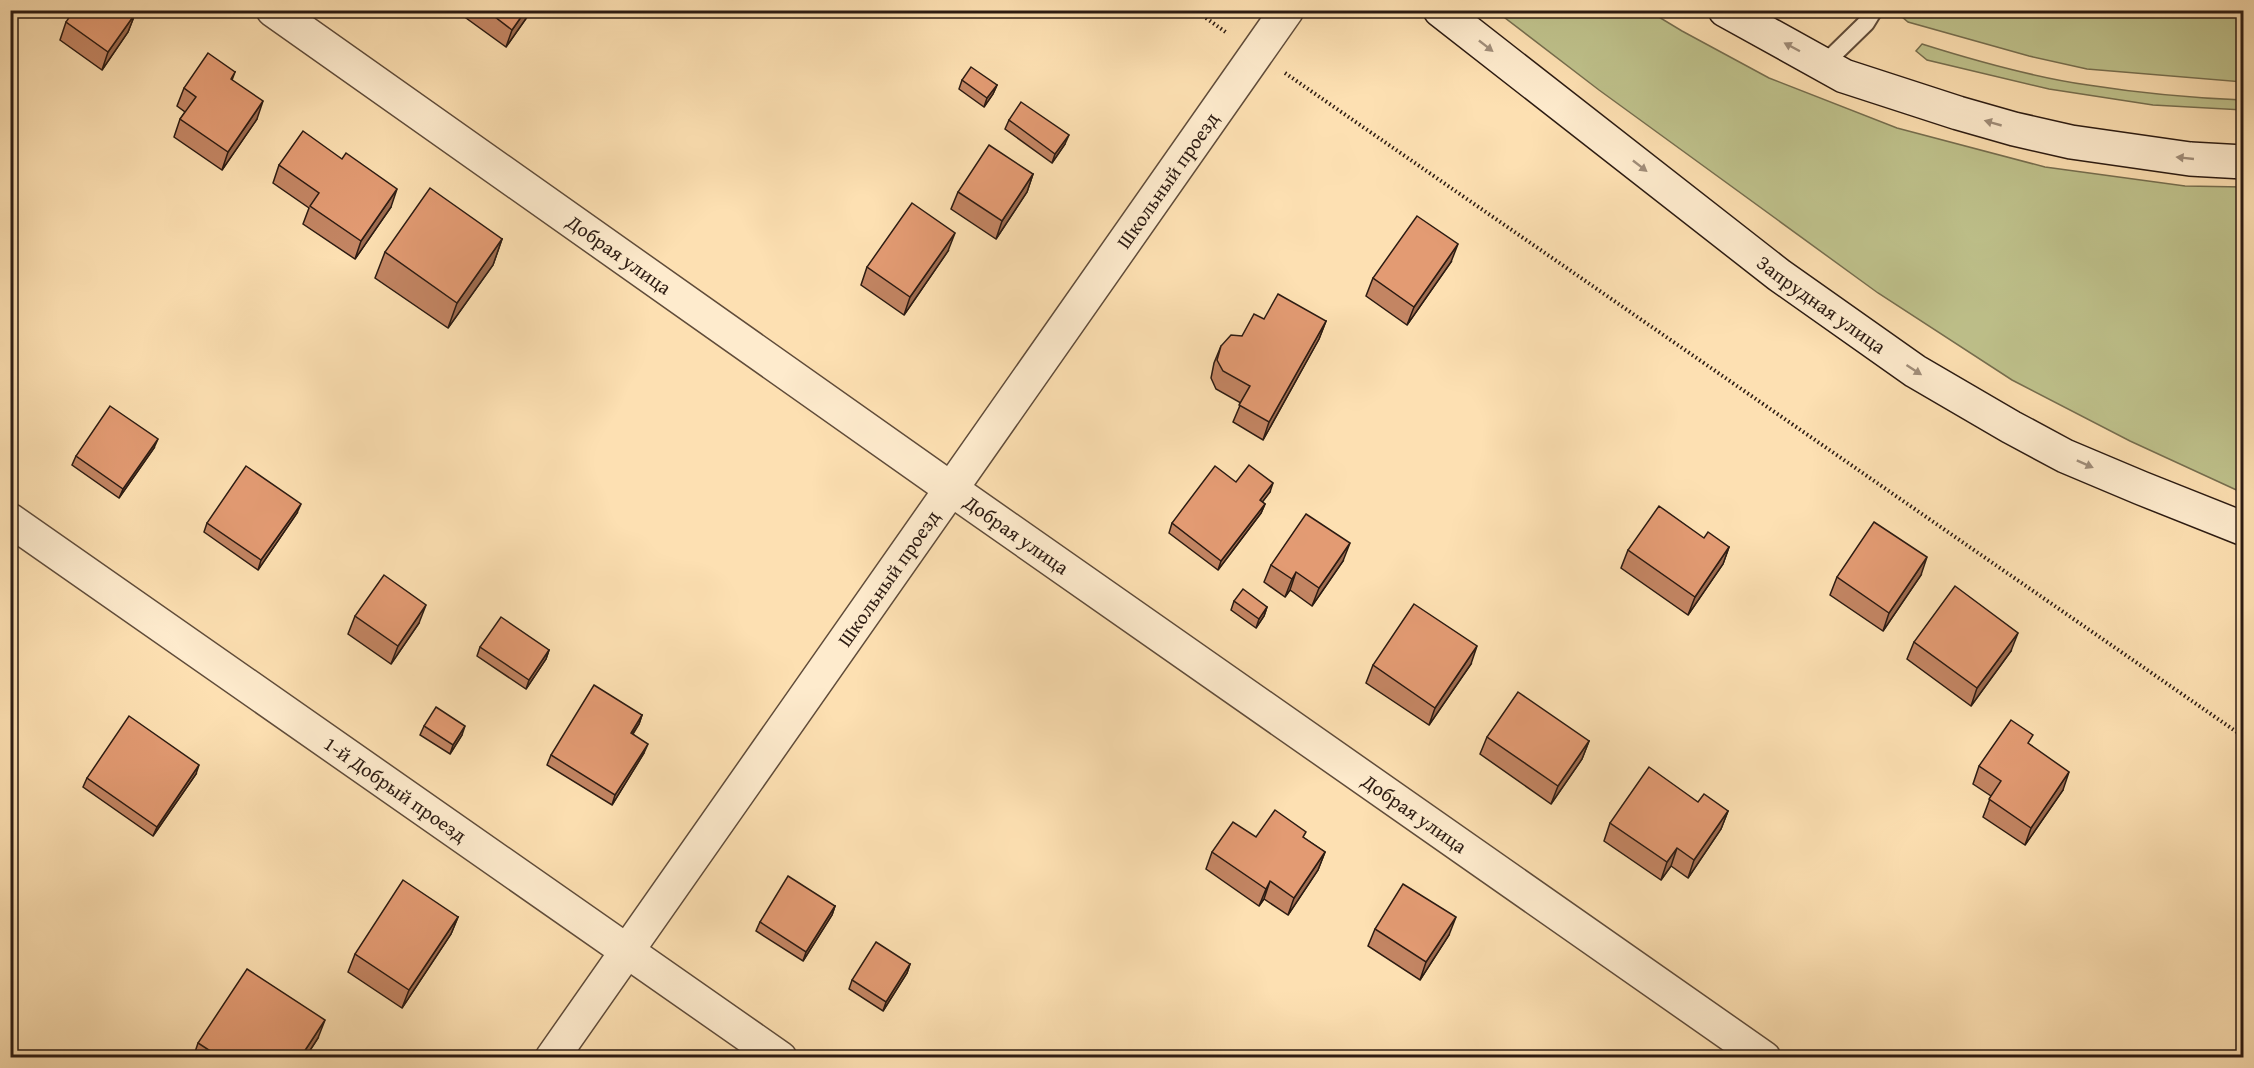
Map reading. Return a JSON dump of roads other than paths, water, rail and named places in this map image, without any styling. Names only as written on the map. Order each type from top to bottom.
[{"type":"street","name":"Добрая улица","points":[[273,10],[951,489],[1764,1058]]},
{"type":"street","name":"Школьный проезд","points":[[552,1058],[1287,10]]},
{"type":"street","name":"Запрудная улица","points":[[1440,10],[1779,275],[1915,371],[2011,428],[2065,456],[2244,528]]},
{"type":"street","points":[[1725,10],[1844,75],[1958,113],[2071,142],[2190,159],[2244,162]]},
{"type":"street","name":"1-й Добрый проезд","points":[[10,520],[780,1058]]},
{"type":"lane","points":[[1824,64],[1866,23],[1874,10]]}]
